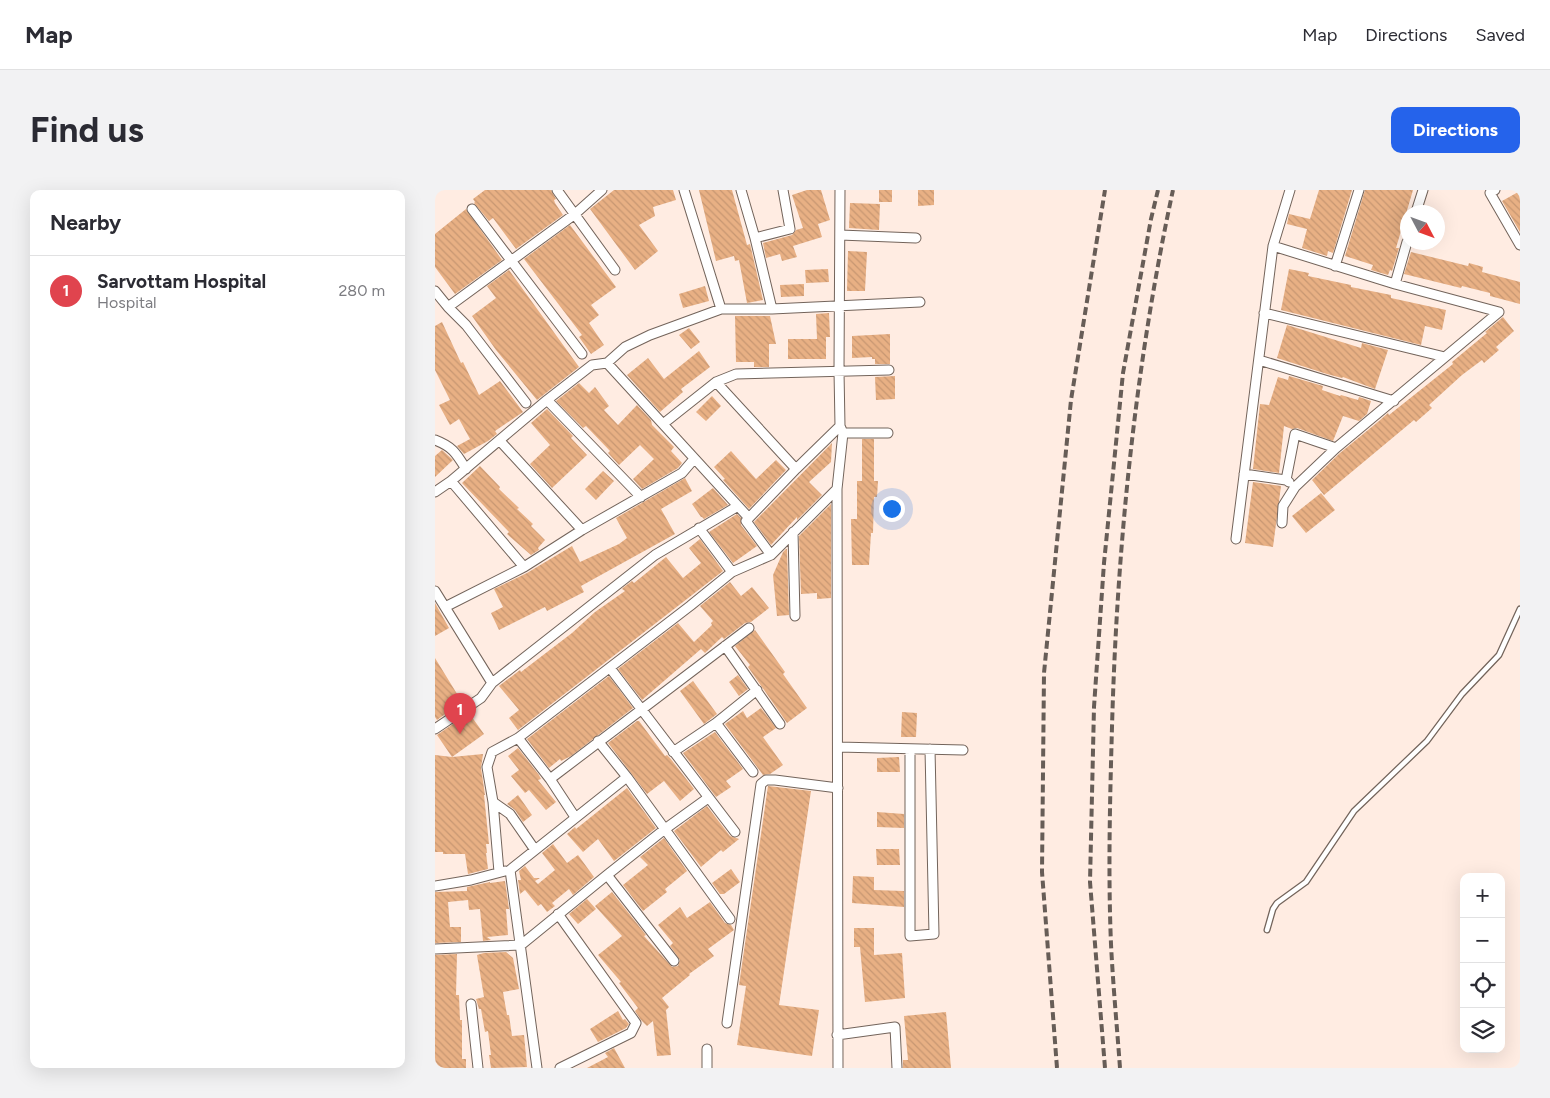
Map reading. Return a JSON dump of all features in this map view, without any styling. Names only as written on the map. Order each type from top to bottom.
[{"type":"street","points":[[557,190],[615,270]]},
{"type":"street","points":[[448,307],[575,214],[602,190]]},
{"type":"street","points":[[684,190],[721,309]]},
{"type":"street","points":[[741,190],[773,309]]},
{"type":"street","points":[[755,238],[790,229],[783,190]]},
{"type":"street","points":[[837,1068],[837,489],[841,430],[839,371],[840,190]]},
{"type":"street","points":[[1236,539],[1273,246],[1290,190]]},
{"type":"street","points":[[1335,266],[1359,190]]},
{"type":"street","points":[[1418,205],[1423,190]]},
{"type":"street","points":[[1495,190],[1490,193],[1520,245]]},
{"type":"street","points":[[473,209],[582,354]]},
{"type":"street","points":[[840,235],[916,238]]},
{"type":"street","points":[[1273,246],[1395,284],[1499,312],[1336,448],[1295,487],[1283,506],[1282,523]]},
{"type":"street","points":[[1395,284],[1405,250]]},
{"type":"street","points":[[435,291],[466,325],[526,403]]},
{"type":"street","points":[[435,492],[466,469],[547,400],[592,365],[607,363],[625,346],[650,334],[721,309],[773,309],[920,302]]},
{"type":"street","points":[[1264,313],[1445,357]]},
{"type":"street","points":[[1259,360],[1394,401]]},
{"type":"street","points":[[607,363],[749,518]]},
{"type":"street","points":[[663,424],[716,382],[736,374],[889,370]]},
{"type":"street","points":[[716,382],[795,469]]},
{"type":"street","points":[[547,400],[641,497]]},
{"type":"street","points":[[771,555],[746,521],[795,469],[841,430],[888,433]]},
{"type":"street","points":[[1286,480],[1295,434],[1336,448]]},
{"type":"street","points":[[435,440],[446,444],[454,450],[466,469]]},
{"type":"street","points":[[500,441],[582,530]]},
{"type":"street","points":[[445,607],[524,567],[582,530],[682,473],[695,460]]},
{"type":"street","points":[[1244,474],[1286,480],[1295,487]]},
{"type":"street","points":[[451,481],[524,567]]},
{"type":"street","points":[[499,872],[493,802],[487,767],[492,752],[518,738],[732,572],[771,555],[837,489]]},
{"type":"street","points":[[435,729],[481,698],[492,683],[655,555],[738,506]]},
{"type":"street","points":[[699,528],[732,572]]},
{"type":"street","points":[[793,532],[795,616]]},
{"type":"street","points":[[435,591],[492,683]]},
{"type":"street","points":[[550,779],[749,628]]},
{"type":"street","points":[[725,646],[780,724]]},
{"type":"street","points":[[610,668],[735,832]]},
{"type":"street","points":[[673,752],[716,723],[757,690]]},
{"type":"street","points":[[716,723],[753,772]]},
{"type":"street","points":[[518,738],[550,779],[575,817]]},
{"type":"street","points":[[598,741],[627,777],[731,919]]},
{"type":"street","points":[[838,747],[963,750]]},
{"type":"street","points":[[910,750],[911,936],[933,934],[930,749]]},
{"type":"street","points":[[435,886],[471,880],[510,870],[627,777]]},
{"type":"street","points":[[727,1023],[761,784],[765,780],[775,780],[838,788]]},
{"type":"street","points":[[435,949],[521,945],[665,829],[708,798]]},
{"type":"street","points":[[493,802],[510,814],[535,850]]},
{"type":"street","points":[[510,870],[537,1068]]},
{"type":"street","points":[[607,875],[674,961]]},
{"type":"street","points":[[558,914],[636,1023],[631,1033],[560,1068]]},
{"type":"street","points":[[471,1004],[478,1068]]},
{"type":"street","points":[[837,1035],[895,1027],[897,1068]]},
{"type":"street","points":[[707,1049],[707,1068]]},
{"type":"lane","points":[[1267,930],[1273,909],[1277,903],[1306,882],[1355,811],[1427,741],[1462,694],[1499,655],[1520,609]]},
{"type":"building","points":[[485,190],[551,190],[556,199],[554,200],[555,203],[563,215],[516,249],[493,218],[489,221],[474,203],[473,199]]},
{"type":"building","points":[[614,190],[673,190],[676,200],[653,207],[655,216],[639,225],[658,251],[635,270],[590,209]]},
{"type":"building","points":[[699,190],[732,190],[747,245],[750,244],[763,300],[747,303],[739,260],[735,261],[734,256],[716,261]]},
{"type":"building","points":[[807,190],[821,190],[830,220],[818,224],[822,237],[793,246],[797,257],[782,261],[780,254],[766,258],[763,243],[792,235],[796,230],[803,228],[792,195]]},
{"type":"building","points":[[879,190],[892,190],[892,202],[879,202]]},
{"type":"building","points":[[918,190],[934,190],[934,205],[918,206]]},
{"type":"building","points":[[1319,190],[1352,190],[1333,253],[1328,251],[1327,256],[1302,248],[1307,229],[1287,224],[1289,214],[1310,219]]},
{"type":"building","points":[[1365,190],[1413,190],[1409,205],[1400,205],[1400,234],[1396,248],[1399,248],[1392,271],[1390,270],[1388,275],[1371,270],[1373,265],[1345,256]]},
{"type":"building","points":[[1520,191],[1520,232],[1502,201]]},
{"type":"building","points":[[850,203],[880,204],[879,230],[849,228]]},
{"type":"building","points":[[466,209],[502,260],[455,294],[435,267],[435,234]]},
{"type":"building","points":[[570,225],[616,287],[591,305],[599,315],[589,323],[604,345],[591,354],[579,337],[582,335],[524,259]]},
{"type":"building","points":[[848,251],[867,252],[865,291],[847,291]]},
{"type":"building","points":[[1411,252],[1468,266],[1469,263],[1483,267],[1482,272],[1520,282],[1520,304],[1490,296],[1490,293],[1404,274]]},
{"type":"building","points":[[828,269],[829,282],[806,283],[805,270]]},
{"type":"building","points":[[1289,269],[1309,273],[1308,276],[1351,285],[1351,287],[1391,295],[1391,298],[1446,310],[1442,330],[1425,326],[1421,345],[1281,310]]},
{"type":"building","points":[[509,270],[579,367],[537,400],[496,350],[472,316],[496,298],[487,286]]},
{"type":"building","points":[[804,284],[804,296],[781,297],[780,285]]},
{"type":"building","points":[[705,286],[709,301],[683,308],[679,294]]},
{"type":"building","points":[[829,313],[830,337],[826,337],[826,359],[788,359],[788,339],[817,339],[816,314]]},
{"type":"building","points":[[735,316],[770,316],[776,344],[769,344],[769,367],[754,367],[754,362],[736,362]]},
{"type":"building","points":[[1503,317],[1514,331],[1496,347],[1499,350],[1484,363],[1482,360],[1462,375],[1429,405],[1432,408],[1416,422],[1414,420],[1324,495],[1312,480],[1340,453],[1388,413],[1389,415],[1453,364],[1452,362]]},
{"type":"building","points":[[442,322],[461,363],[463,362],[479,395],[500,381],[523,412],[495,431],[497,434],[488,441],[464,454],[457,446],[470,439],[459,419],[450,425],[439,405],[450,400],[435,370],[435,326]]},
{"type":"building","points":[[1287,325],[1361,348],[1362,343],[1388,350],[1375,389],[1343,377],[1327,374],[1277,358]]},
{"type":"building","points":[[689,328],[700,342],[691,349],[679,335]]},
{"type":"building","points":[[890,334],[890,364],[875,364],[875,359],[872,359],[872,357],[852,358],[852,336]]},
{"type":"building","points":[[699,351],[710,367],[681,389],[683,392],[660,412],[627,375],[648,358],[664,379]]},
{"type":"building","points":[[895,376],[895,399],[876,400],[875,377]]},
{"type":"building","points":[[1289,376],[1323,386],[1322,390],[1340,396],[1358,400],[1359,397],[1371,401],[1367,414],[1359,421],[1343,416],[1333,441],[1297,428],[1292,429],[1284,426],[1279,473],[1253,469],[1260,404],[1269,405],[1278,377],[1288,380]]},
{"type":"building","points":[[579,383],[589,393],[595,387],[609,406],[604,410],[618,425],[637,405],[651,420],[652,425],[674,447],[671,451],[682,463],[678,468],[642,489],[633,479],[654,459],[640,445],[619,465],[608,453],[610,451],[586,426],[583,428],[556,401]]},
{"type":"building","points":[[712,396],[721,406],[706,421],[696,412]]},
{"type":"building","points":[[547,409],[573,436],[571,438],[587,455],[552,488],[530,464],[550,445],[531,423]]},
{"type":"building","points":[[862,439],[874,439],[874,481],[878,481],[877,497],[874,497],[873,533],[871,533],[869,565],[852,565],[851,519],[857,519],[857,481],[862,481]]},
{"type":"building","points":[[832,443],[831,462],[809,482],[822,495],[797,520],[797,517],[771,545],[754,522]]},
{"type":"building","points":[[442,450],[453,460],[435,477],[435,456]]},
{"type":"building","points":[[731,451],[756,479],[776,460],[786,470],[749,509],[714,467]]},
{"type":"building","points":[[480,466],[500,487],[499,489],[519,508],[517,509],[533,524],[531,526],[545,540],[538,548],[539,550],[531,555],[507,534],[509,532],[462,483]]},
{"type":"building","points":[[603,471],[614,481],[596,500],[585,489]]},
{"type":"building","points":[[685,478],[692,491],[661,509],[675,534],[581,586],[584,592],[547,611],[545,607],[499,630],[491,613],[503,607],[494,589],[527,573],[572,546],[580,562],[619,544],[627,538],[616,518]]},
{"type":"building","points":[[1253,482],[1281,486],[1273,547],[1245,543]]},
{"type":"building","points":[[713,488],[728,505],[704,519],[692,504]]},
{"type":"building","points":[[1321,493],[1335,510],[1306,533],[1292,516]]},
{"type":"building","points":[[831,504],[831,598],[817,599],[817,593],[801,594],[799,536]]},
{"type":"building","points":[[737,514],[741,518],[741,525],[757,546],[733,563],[709,532]]},
{"type":"building","points":[[700,539],[723,571],[518,730],[509,718],[519,710],[499,686],[520,670],[521,672],[572,633],[595,612],[625,591],[622,589],[624,587],[632,581],[634,583],[666,557],[683,578],[701,563],[689,548]]},
{"type":"building","points":[[786,549],[789,615],[777,616],[773,575]]},
{"type":"building","points":[[730,582],[741,596],[752,587],[769,608],[724,639],[722,637],[705,653],[701,649],[642,700],[618,669],[678,623],[694,642],[712,625],[713,621],[700,606]]},
{"type":"building","points":[[435,603],[449,628],[435,636]]},
{"type":"building","points":[[755,630],[785,672],[783,674],[807,708],[787,723],[748,667],[750,665],[735,646]]},
{"type":"building","points":[[435,658],[462,702],[437,720],[435,717]]},
{"type":"building","points":[[738,675],[748,689],[739,696],[729,682]]},
{"type":"building","points":[[609,676],[633,708],[571,756],[561,761],[560,759],[549,768],[527,739]]},
{"type":"building","points":[[693,681],[717,714],[704,724],[680,691]]},
{"type":"building","points":[[761,708],[776,728],[763,737],[783,765],[770,774],[763,775],[725,724],[743,711],[747,718]]},
{"type":"building","points":[[902,712],[917,713],[916,737],[901,737]]},
{"type":"building","points":[[469,713],[484,734],[452,757],[437,735]]},
{"type":"building","points":[[639,721],[665,756],[667,755],[670,758],[694,789],[680,801],[664,781],[647,794],[608,743]]},
{"type":"building","points":[[715,732],[743,769],[726,781],[731,787],[716,797],[683,753]]},
{"type":"building","points":[[518,748],[539,775],[541,779],[538,780],[556,802],[546,810],[529,790],[525,793],[511,776],[519,770],[508,756]]},
{"type":"building","points":[[483,754],[481,768],[489,844],[486,844],[488,869],[468,874],[465,854],[435,852],[435,755],[452,757]]},
{"type":"building","points":[[899,757],[900,772],[877,772],[877,758]]},
{"type":"building","points":[[768,786],[811,791],[779,1005],[819,1010],[812,1056],[737,1045],[746,986],[739,985]]},
{"type":"building","points":[[627,788],[656,828],[614,861],[598,839],[583,852],[567,834],[575,827],[576,829]]},
{"type":"building","points":[[518,795],[532,815],[523,822],[515,810],[507,804]]},
{"type":"building","points":[[707,806],[730,836],[739,839],[723,852],[721,850],[701,867],[674,831]]},
{"type":"building","points":[[877,812],[904,814],[904,828],[877,827]]},
{"type":"building","points":[[664,838],[687,871],[665,889],[667,892],[643,911],[623,885],[648,865],[640,857]]},
{"type":"building","points":[[553,844],[567,863],[578,855],[594,877],[573,895],[569,889],[552,903],[555,906],[547,912],[541,904],[538,906],[525,890],[520,894],[518,880],[521,880],[519,871],[525,866],[534,878],[540,878],[535,881],[538,884],[555,870],[542,853]]},
{"type":"building","points":[[876,849],[899,849],[900,865],[877,865]]},
{"type":"building","points":[[731,869],[740,882],[724,894],[720,894],[712,883]]},
{"type":"building","points":[[853,876],[874,877],[874,890],[904,891],[904,907],[852,903]]},
{"type":"building","points":[[505,881],[509,909],[506,909],[508,935],[487,937],[491,940],[483,941],[480,909],[469,910],[468,900],[448,902],[450,927],[461,927],[461,942],[435,943],[435,892],[467,891],[467,887]]},
{"type":"building","points":[[612,892],[646,935],[644,936],[672,967],[678,966],[680,960],[670,946],[673,943],[658,925],[680,907],[687,918],[710,902],[725,923],[731,925],[734,930],[708,949],[714,956],[689,974],[662,998],[669,1007],[666,1010],[671,1055],[657,1056],[653,1021],[647,1026],[641,1020],[635,1011],[638,1008],[619,983],[621,982],[598,955],[622,936],[595,906]]},
{"type":"building","points":[[587,899],[596,909],[578,924],[569,914]]},
{"type":"building","points":[[854,928],[874,928],[874,955],[902,953],[905,998],[865,1002],[860,947],[854,947]]},
{"type":"building","points":[[506,952],[513,958],[519,989],[503,992],[507,1015],[509,1015],[512,1036],[524,1035],[527,1067],[491,1068],[488,1031],[485,1032],[481,1009],[479,1009],[476,999],[484,997],[477,955]]},
{"type":"building","points":[[457,954],[456,995],[459,995],[460,1020],[462,1020],[462,1059],[466,1059],[466,1068],[435,1068],[435,955]]},
{"type":"building","points":[[618,1011],[623,1020],[625,1019],[629,1024],[626,1028],[598,1042],[590,1029]]},
{"type":"building","points":[[946,1012],[951,1068],[903,1068],[903,1060],[908,1060],[904,1016]]},
{"type":"building","points":[[614,1048],[625,1068],[587,1068],[608,1057],[605,1053]]},
{"type":"railway","points":[[1057,1068],[1042,872],[1044,673],[1071,400],[1105,190]]},
{"type":"railway","points":[[1105,1068],[1090,882],[1094,707],[1104,563],[1123,373],[1158,190]]},
{"type":"railway","points":[[1120,1068],[1111,944],[1109,863],[1114,659],[1118,592],[1123,524],[1138,390],[1148,323],[1173,190]]},
{"type":"place","name":"Sarvottam Hospital","points":[[460,734]]}]
